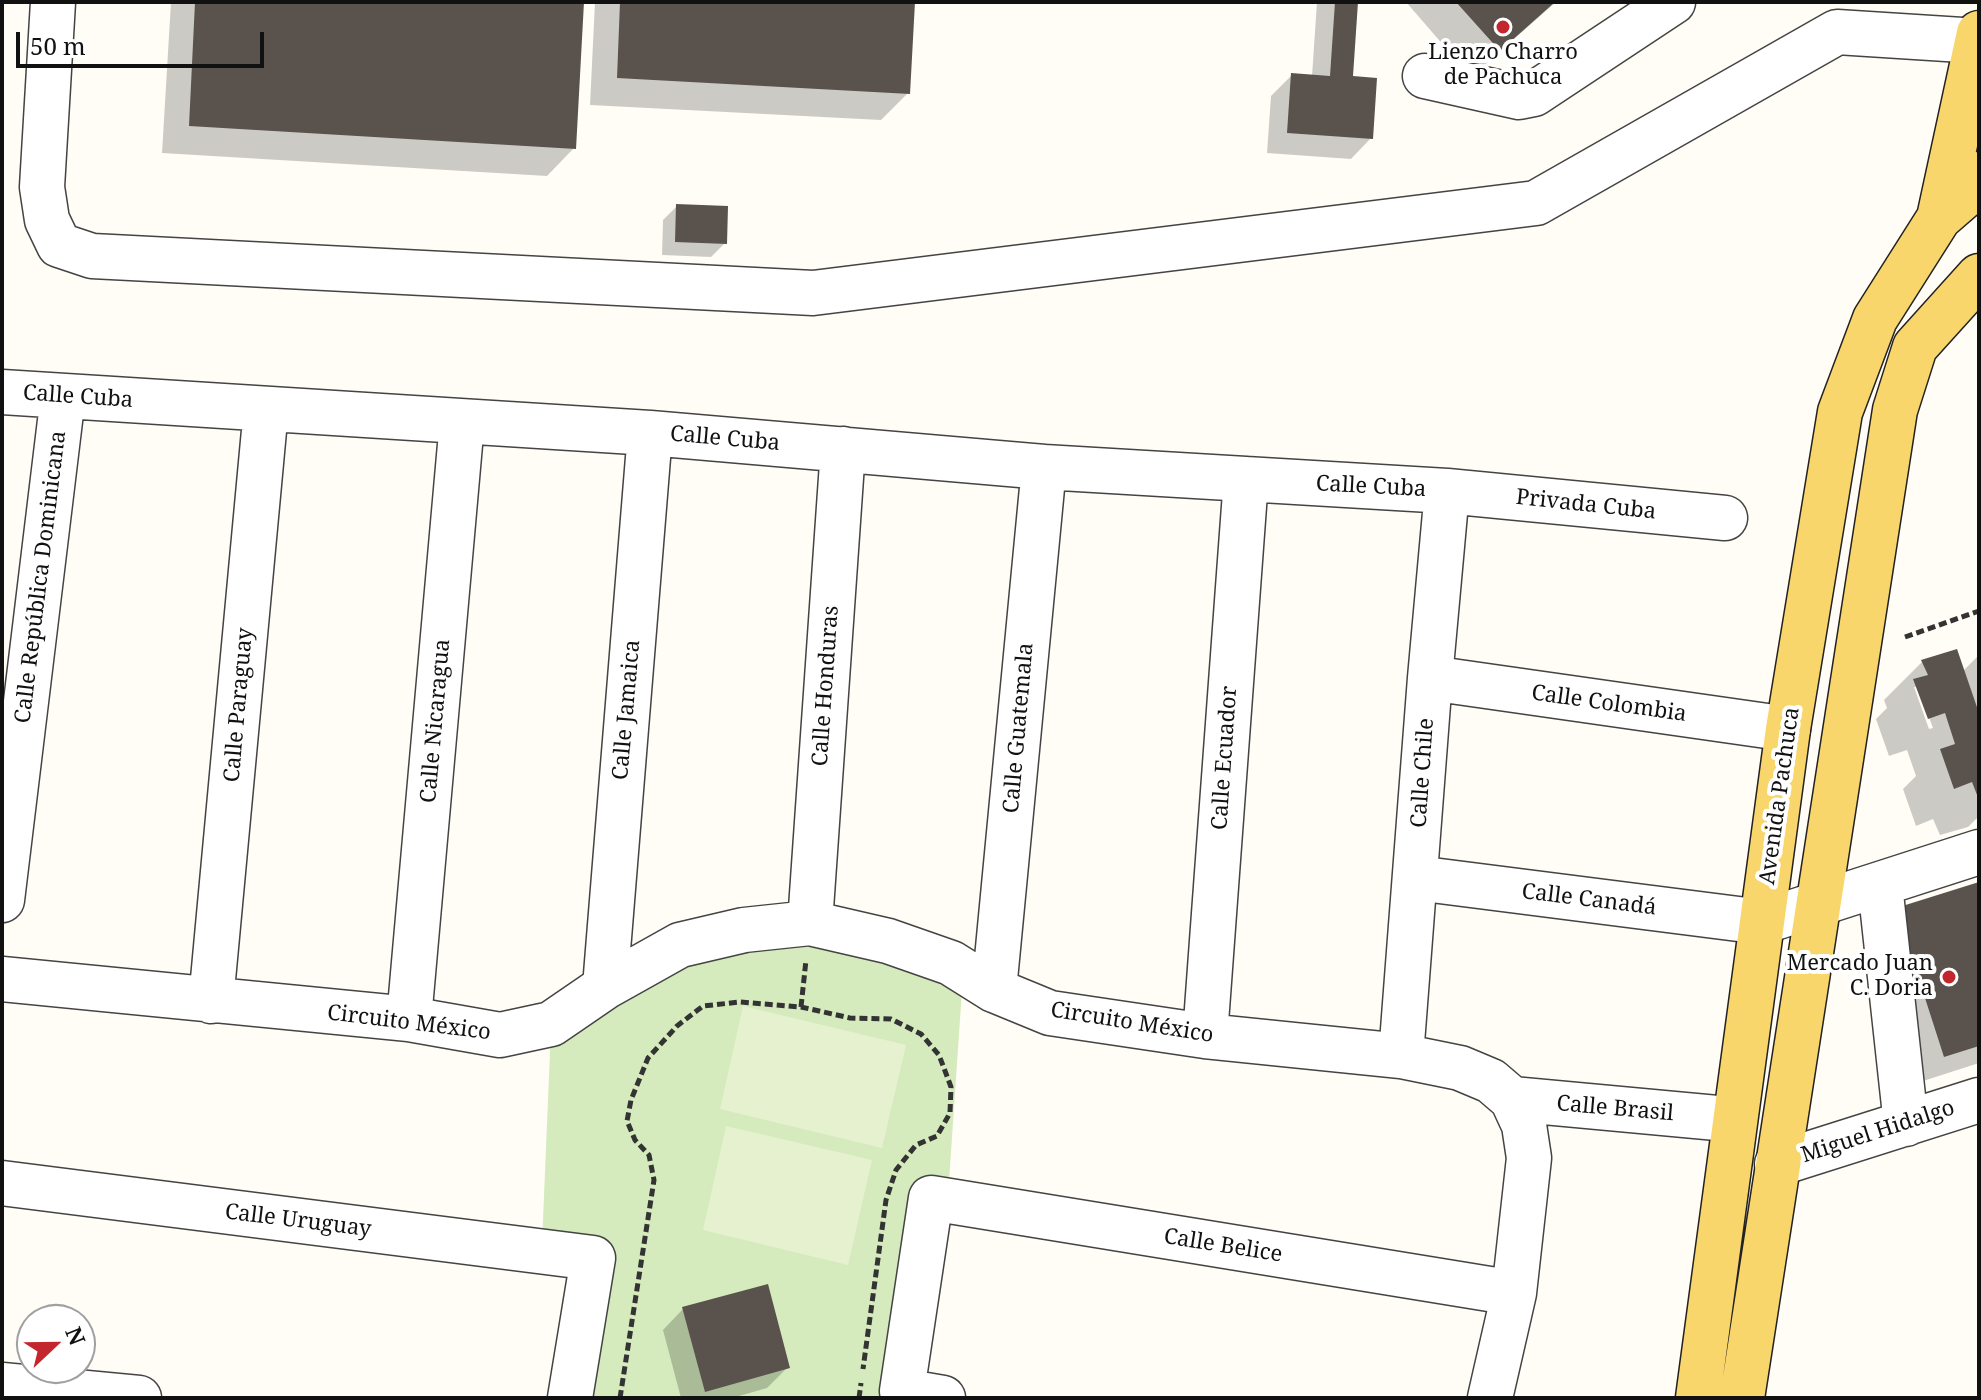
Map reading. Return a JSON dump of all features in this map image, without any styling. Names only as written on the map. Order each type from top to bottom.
[{"type":"main road","points":[[1959,219],[1978,37]]},
{"type":"main road","points":[[1959,219],[1979,174]]},
{"type":"main road","name":"Avenida Pachuca","points":[[1698,1398],[1788,729],[1840,412],[1875,319],[1959,219]]},
{"type":"main road","points":[[1742,1398],[1895,410],[1915,347],[1979,276]]},
{"type":"street","points":[[53,2],[42,187],[47,220],[59,245],[92,256],[813,293],[1536,203],[1849,17],[1978,37]]},
{"type":"street","points":[[1425,76],[1519,97],[1534,94],[1673,2]]},
{"type":"street","name":"Calle Cuba","points":[[2,392],[650,433],[1044,467],[1447,491]]},
{"type":"street","name":"Calle República Dominicana","points":[[2,900],[63,396]]},
{"type":"street","name":"Calle Paraguay","points":[[211,1001],[266,409]]},
{"type":"street","name":"Calle Nicaragua","points":[[409,1019],[462,422]]},
{"type":"street","name":"Calle Jamaica","points":[[605,987],[650,433]]},
{"type":"street","name":"Calle Honduras","points":[[810,923],[843,449]]},
{"type":"street","name":"Calle Guatemala","points":[[994,990],[1044,467]]},
{"type":"street","name":"Calle Ecuador","points":[[1205,1036],[1246,479]]},
{"type":"street","name":"Privada Cuba","points":[[1447,491],[1725,518]]},
{"type":"street","name":"Calle Chile","points":[[1401,1056],[1447,491]]},
{"type":"street","name":"Calle Colombia","points":[[1430,678],[1788,729]]},
{"type":"street","points":[[1762,922],[1979,852]]},
{"type":"street","name":"Calle Canadá","points":[[1416,878],[1762,922]]},
{"type":"street","points":[[1880,885],[1906,1124]]},
{"type":"street","name":"Circuito México","points":[[2,979],[409,1019],[500,1035],[551,1024],[605,987],[680,945],[744,930],[810,923],[888,941],[951,963],[994,990],[1050,1013],[1205,1036],[1401,1056],[1460,1068],[1491,1081],[1512,1099]]},
{"type":"street","points":[[1490,1398],[1514,1293],[1529,1158],[1524,1125],[1512,1099]]},
{"type":"street","name":"Calle Brasil","points":[[1512,1099],[1717,1118]]},
{"type":"street","name":"Miguel Hidalgo","points":[[1777,1164],[1979,1100]]},
{"type":"street","name":"Calle Uruguay","points":[[2,1183],[593,1258],[570,1398]]},
{"type":"street","name":"Calle Belice","points":[[922,1395],[931,1198],[1514,1293]]},
{"type":"street","points":[[2,1385],[139,1398]]},
{"type":"path","points":[[1905,637],[1979,611]]},
{"type":"path","points":[[620,1398],[654,1180],[649,1155],[635,1140],[627,1121],[631,1100],[648,1058],[677,1026],[703,1006],[740,1002],[801,1007],[850,1018],[891,1019],[921,1034],[939,1055],[951,1087],[950,1113],[937,1136],[916,1145],[896,1170],[886,1200],[859,1398]]},
{"type":"green space","points":[[746,933],[963,975],[948,1196],[908,1398],[578,1398],[597,1253],[542,1244],[551,1028]]},
{"type":"green space","points":[[743,1006],[906,1045],[882,1148],[720,1109]]},
{"type":"green space","points":[[726,1126],[872,1160],[848,1265],[703,1230]]},
{"type":"building","points":[[195,2],[584,2],[576,149],[189,126]]},
{"type":"building","points":[[620,2],[915,2],[910,94],[617,78]]},
{"type":"building","points":[[1335,2],[1358,2],[1353,76],[1377,78],[1373,139],[1287,133],[1291,73],[1330,76]]},
{"type":"building","name":"Lienzo Charro de Pachuca","points":[[1456,2],[1555,2],[1500,51]]},
{"type":"building","points":[[676,204],[728,206],[727,244],[675,242]]},
{"type":"building","points":[[1957,649],[1979,713],[1979,800],[1972,782],[1954,789],[1940,749],[1955,744],[1945,713],[1928,719],[1913,679],[1928,675],[1921,660]]},
{"type":"building","name":"Mercado Juan C. Doria","points":[[1979,882],[1979,1046],[1944,1057],[1896,908]]},
{"type":"building","points":[[768,1284],[790,1368],[705,1392],[682,1307]]},
{"type":"place","name":"Lienzo Charro de Pachuca","points":[[1503,27]]},
{"type":"place","name":"Mercado Juan C. Doria","points":[[1949,977]]}]
